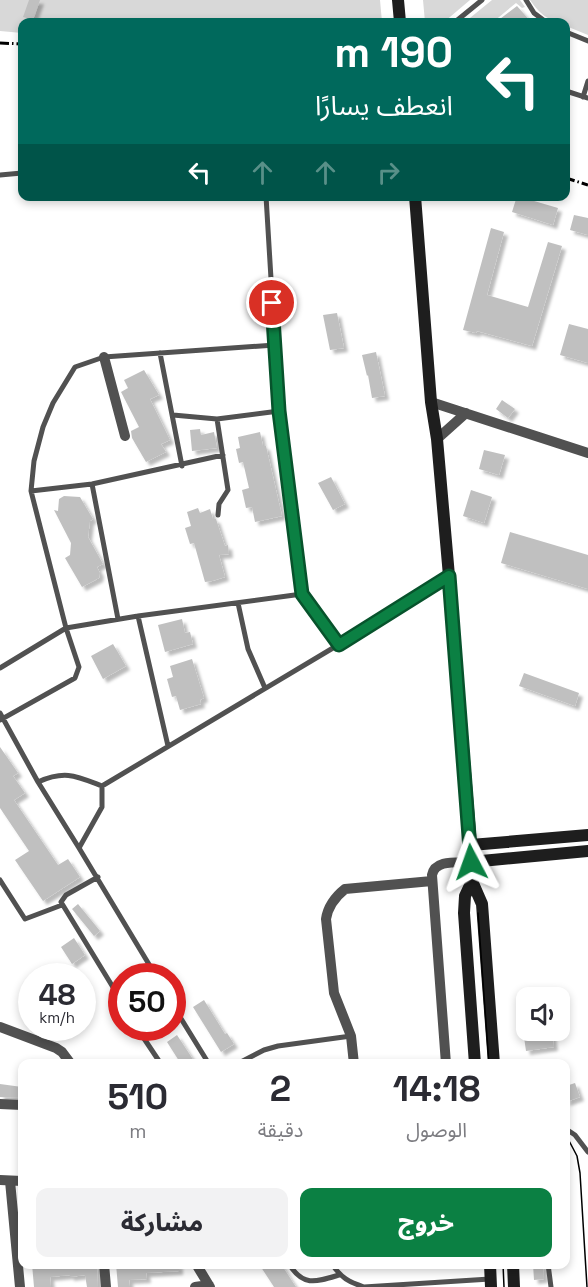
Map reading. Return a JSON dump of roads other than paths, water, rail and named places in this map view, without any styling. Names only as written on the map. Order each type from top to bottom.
[{"type":"main road","points":[[398,0],[400,18]]},
{"type":"main road","points":[[415,201],[431,402],[437,439],[449,576],[472,881],[482,904],[494,1059]]},
{"type":"main road","points":[[471,845],[588,835]]},
{"type":"main road","points":[[471,862],[588,851]]},
{"type":"main road","points":[[472,881],[465,897],[464,914],[475,1059]]},
{"type":"main road","points":[[513,1269],[514,1287]]},
{"type":"street","points":[[104,357],[125,436]]},
{"type":"street","points":[[431,402],[588,453]]},
{"type":"street","points":[[437,439],[466,413]]},
{"type":"street","points":[[446,1059],[433,870],[440,864],[471,862]]},
{"type":"street","points":[[353,1059],[351,1036],[334,993],[326,919],[331,905],[345,889],[432,881]]},
{"type":"street","points":[[0,1028],[56,1048],[68,1059]]},
{"type":"street","points":[[0,1104],[18,1106]]},
{"type":"street","points":[[5,1180],[20,1287]]},
{"type":"street","points":[[104,1269],[106,1287]]},
{"type":"street","points":[[195,1287],[210,1286],[199,1269]]},
{"type":"lane","points":[[460,18],[482,0]]},
{"type":"lane","points":[[526,0],[534,13],[541,18]]},
{"type":"lane","points":[[570,34],[588,41]]},
{"type":"lane","points":[[570,92],[586,97],[588,81]]},
{"type":"lane","points":[[0,175],[18,173]]},
{"type":"lane","points":[[266,201],[279,411],[302,594],[339,645]]},
{"type":"lane","points":[[148,963],[1,717],[75,678],[79,667],[66,628],[31,490],[34,461],[43,427],[53,403],[75,367],[104,357],[275,345]]},
{"type":"lane","points":[[160,353],[182,465]]},
{"type":"lane","points":[[173,415],[217,419],[279,411]]},
{"type":"lane","points":[[217,419],[228,490],[219,504],[218,515]]},
{"type":"lane","points":[[31,490],[92,484],[223,455]]},
{"type":"lane","points":[[92,484],[118,619]]},
{"type":"lane","points":[[102,786],[339,645],[449,576]]},
{"type":"lane","points":[[0,668],[66,628],[302,594]]},
{"type":"lane","points":[[238,603],[248,649],[265,688]]},
{"type":"lane","points":[[138,616],[168,746]]},
{"type":"lane","points":[[38,782],[55,775],[71,774],[102,786]]},
{"type":"lane","points":[[79,848],[102,807],[102,786]]},
{"type":"lane","points":[[98,877],[66,895],[62,899],[62,905],[108,979]]},
{"type":"lane","points":[[0,880],[25,919],[62,905]]},
{"type":"lane","points":[[186,1027],[206,1059]]},
{"type":"lane","points":[[247,1059],[278,1046],[351,1036]]},
{"type":"lane","points":[[146,1041],[158,1059]]},
{"type":"lane","points":[[570,1132],[588,1152]]},
{"type":"lane","points":[[292,1269],[296,1276],[305,1281],[321,1281],[339,1275]]},
{"type":"lane","points":[[335,1269],[339,1275],[350,1282],[364,1287],[491,1283]]},
{"type":"lane","points":[[548,1269],[550,1287]]},
{"type":"tram line","points":[[478,913],[489,1059]]},
{"type":"tram line","points":[[570,1143],[577,1156],[580,1173],[587,1287]]},
{"type":"tram line","points":[[503,1269],[504,1287]]},
{"type":"railway","points":[[0,43],[18,44]]},
{"type":"railway","points":[[570,179],[588,185]]}]
